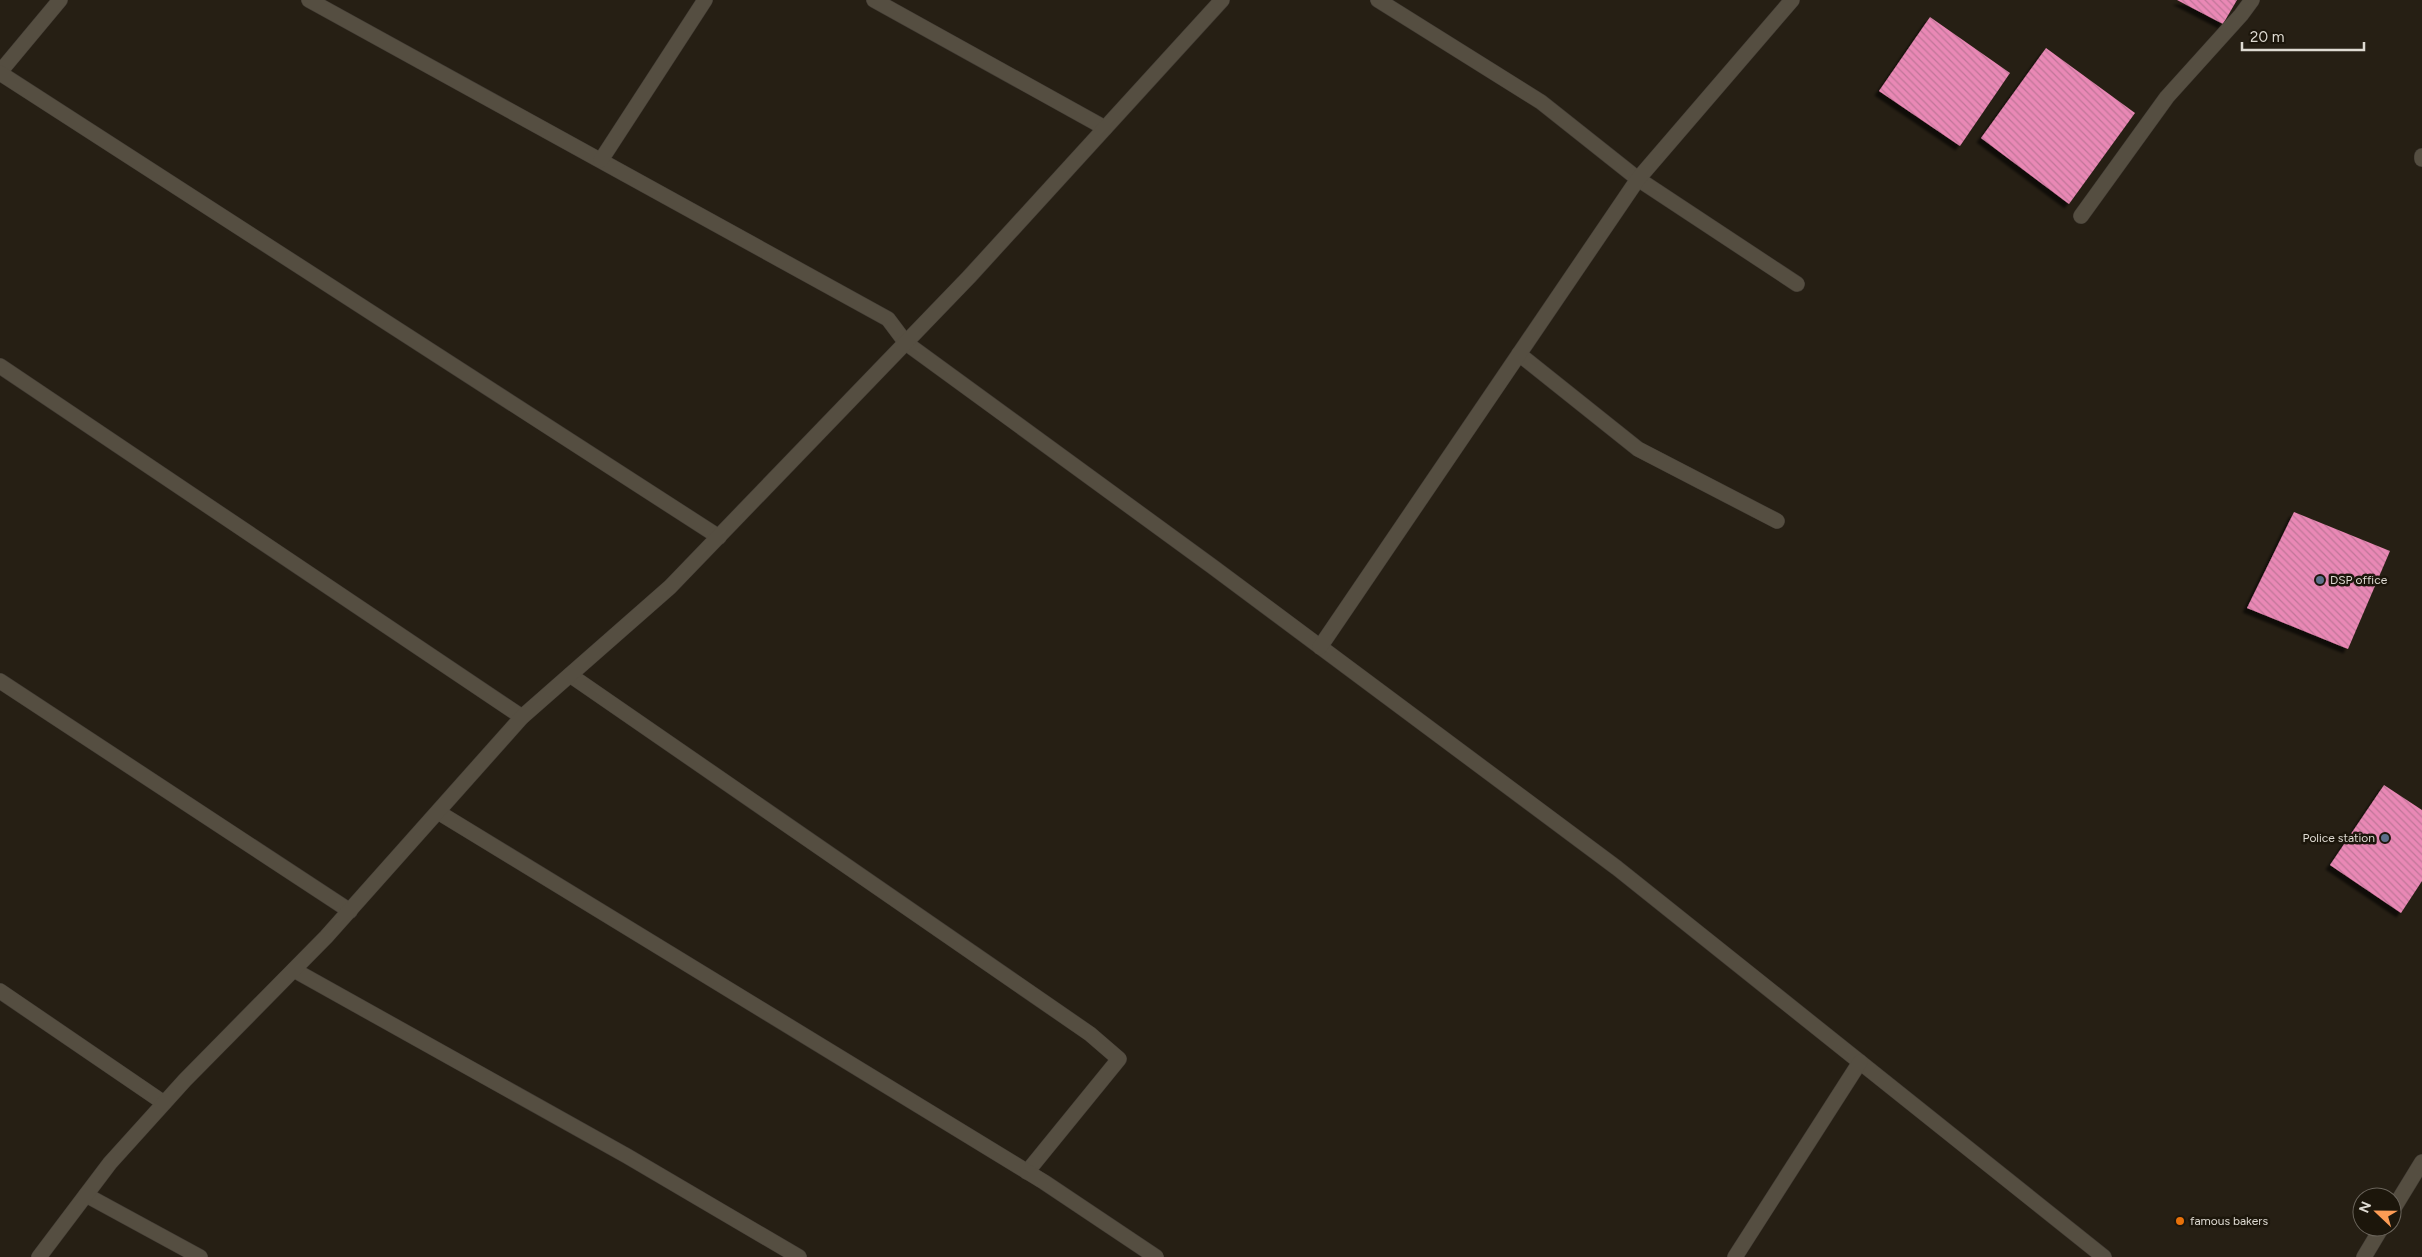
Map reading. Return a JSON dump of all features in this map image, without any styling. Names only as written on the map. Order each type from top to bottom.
[{"type":"street","points":[[60,0],[0,72],[719,536]]},
{"type":"street","points":[[309,0],[888,320],[906,344],[1320,647],[1617,868],[2104,1257]]},
{"type":"street","points":[[601,160],[705,0]]},
{"type":"street","points":[[874,0],[1105,128]]},
{"type":"street","points":[[39,1257],[110,1163],[164,1103],[350,911],[522,718],[670,587],[906,344],[1222,0]]},
{"type":"street","points":[[1378,0],[1541,102],[1638,179],[1798,284]]},
{"type":"street","points":[[2081,216],[2167,97],[2241,16],[2252,0]]},
{"type":"street","points":[[1320,647],[1638,179],[1784,3]]},
{"type":"street","points":[[1518,354],[1638,449],[1777,521]]},
{"type":"street","points":[[0,366],[522,718]]},
{"type":"street","points":[[570,675],[1090,1034],[1119,1059],[1027,1172]]},
{"type":"street","points":[[0,682],[350,911]]},
{"type":"street","points":[[438,812],[1027,1172],[1156,1257]]},
{"type":"street","points":[[294,970],[619,1152],[799,1257]]},
{"type":"street","points":[[0,991],[164,1103]]},
{"type":"street","points":[[1735,1257],[1860,1062]]},
{"type":"street","points":[[2402,1195],[2422,1162]]},
{"type":"street","points":[[86,1195],[200,1257]]},
{"type":"street","points":[[2364,1257],[2376,1237]]},
{"type":"building","points":[[2177,0],[2237,0],[2223,24]]},
{"type":"building","points":[[1930,17],[2010,73],[1960,146],[1879,91]]},
{"type":"building","points":[[2046,48],[2135,113],[2069,204],[1981,138]]},
{"type":"building","name":"DSP office","points":[[2294,512],[2390,551],[2348,649],[2247,608]]},
{"type":"building","name":"Police station","points":[[2384,785],[2422,810],[2422,881],[2401,913],[2330,865]]},
{"type":"place","name":"DSP office","points":[[2320,580]]},
{"type":"place","name":"Police station","points":[[2385,838]]},
{"type":"place","name":"famous bakers","points":[[2180,1221]]}]
